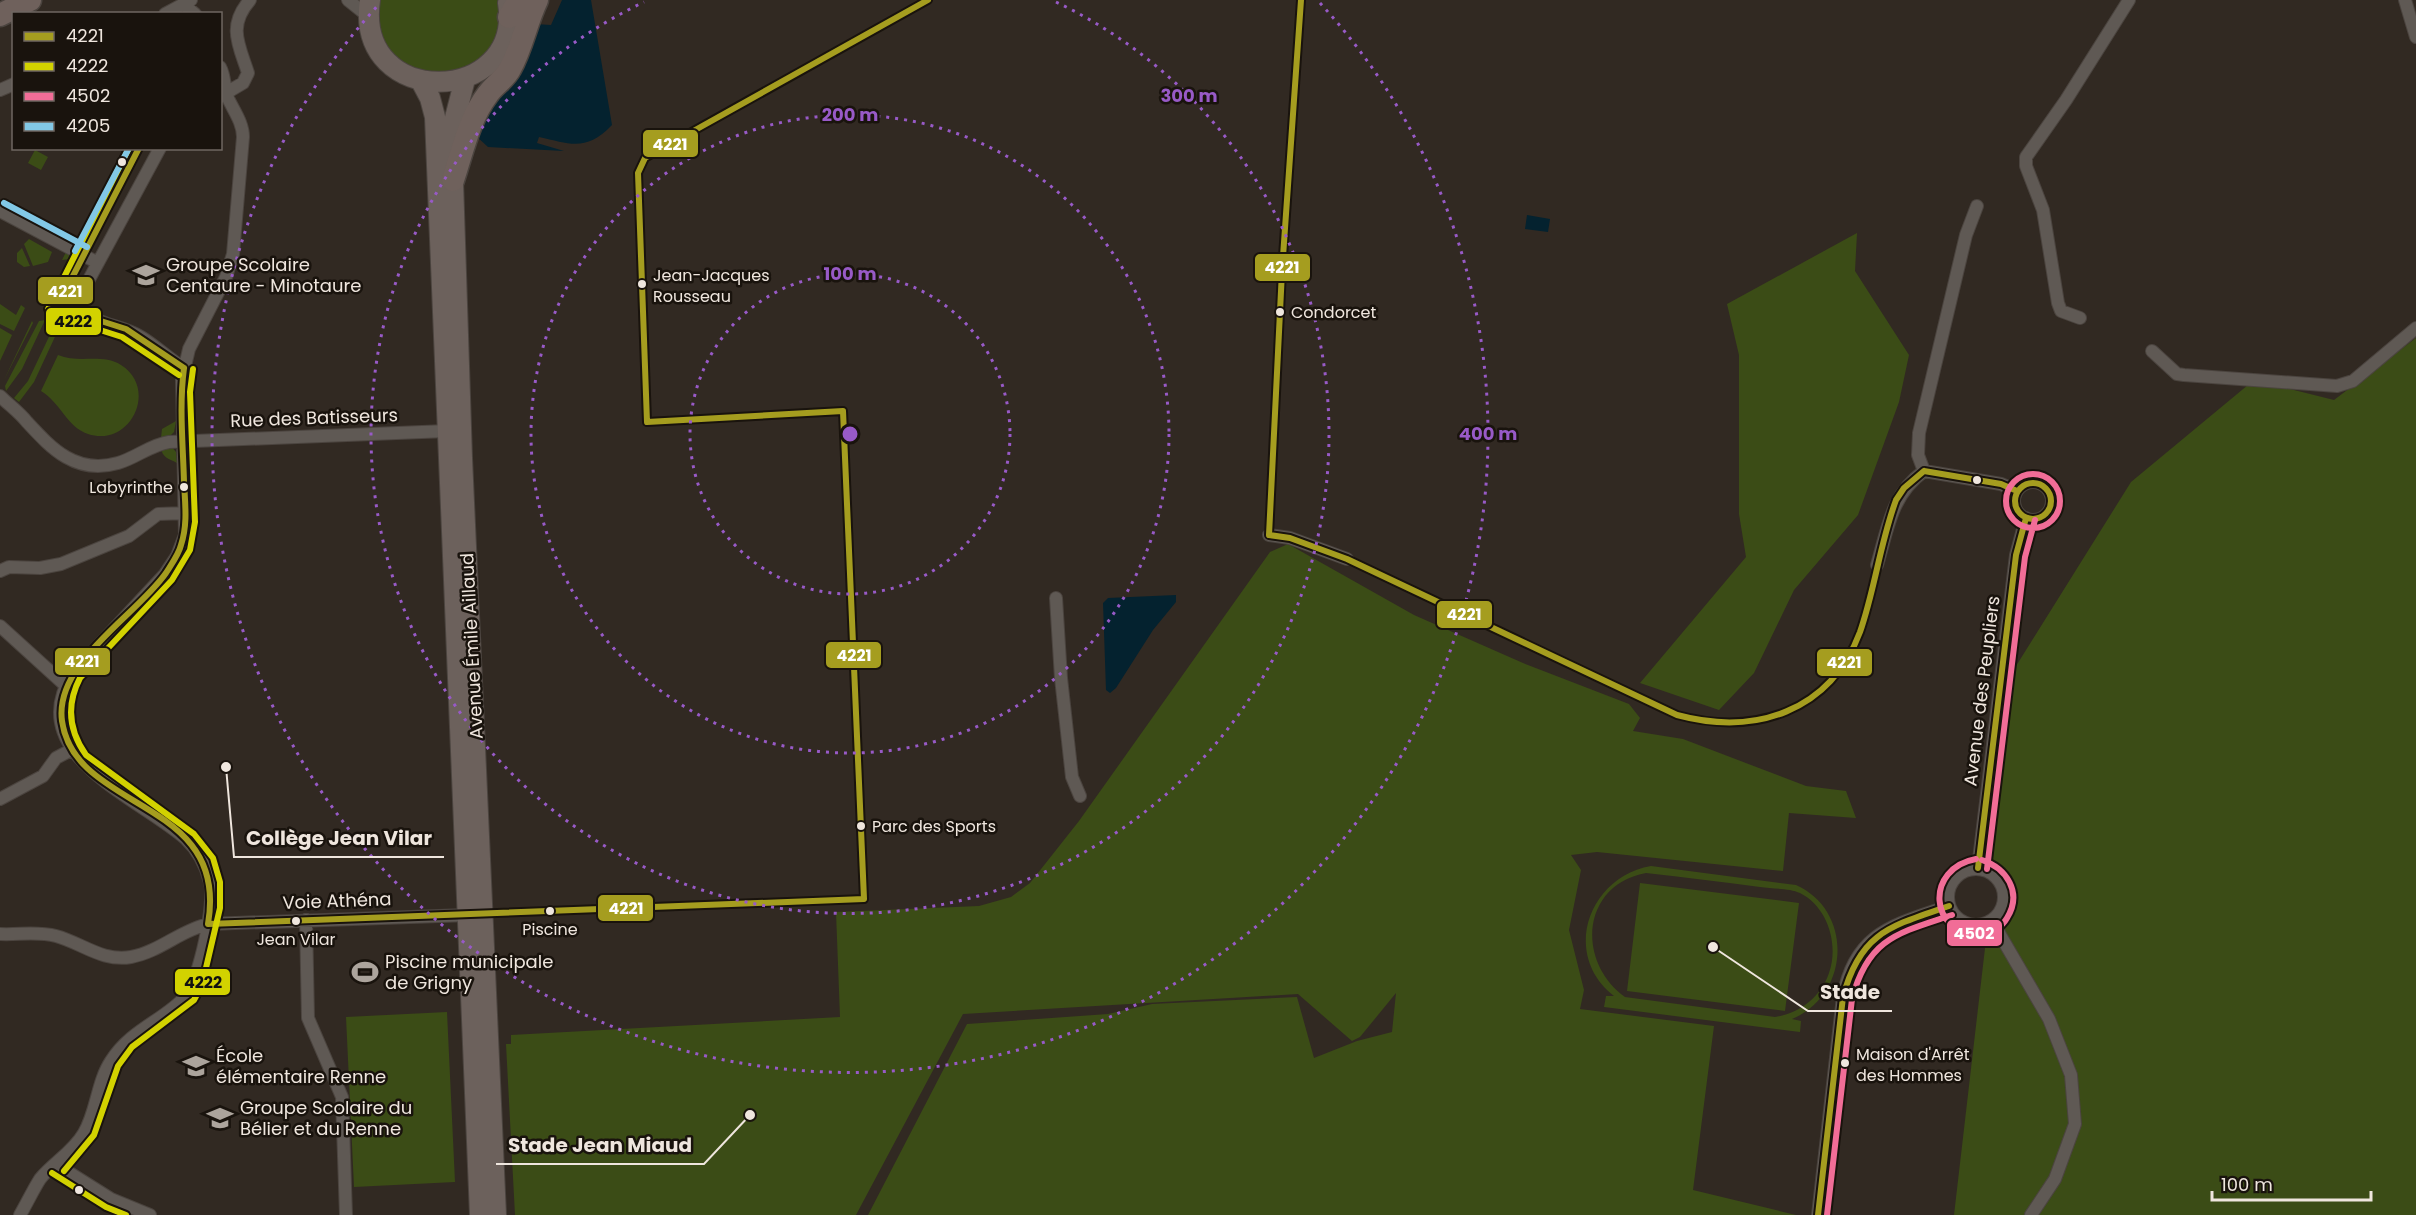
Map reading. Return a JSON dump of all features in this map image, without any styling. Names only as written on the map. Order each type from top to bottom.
[{"type":"highway","points":[[0,15],[30,0]]},
{"type":"highway","points":[[453,180],[472,120],[489,92],[508,72],[518,53],[525,25],[537,0]]},
{"type":"main road","points":[[369,8],[371,33],[384,57],[399,71],[422,81],[442,83],[465,79],[489,62],[499,50],[512,6]]},
{"type":"main road","name":"Avenue Émile Aillaud","points":[[465,79],[454,122],[453,180],[462,458],[496,1215]]},
{"type":"main road","name":"Avenue Émile Aillaud","points":[[422,81],[435,117],[480,1215]]},
{"type":"street","points":[[222,93],[243,83],[248,73],[237,46],[237,35],[240,10],[250,0]]},
{"type":"street","points":[[348,0],[369,8]]},
{"type":"street","points":[[2080,318],[2061,311],[2058,303],[2043,210],[2026,166],[2026,157],[2066,100],[2129,0]]},
{"type":"street","points":[[2405,0],[2416,37]]},
{"type":"street","points":[[169,12],[184,4]]},
{"type":"street","points":[[20,1215],[41,1179],[57,1165],[86,1131],[110,1062],[126,1041],[186,996],[193,983],[208,924],[211,884],[204,861],[187,840],[91,772],[71,750],[61,719],[65,685],[73,673],[172,565],[185,535],[181,392],[184,368],[193,338],[226,277],[233,254],[243,133],[222,93],[226,82],[222,72]]},
{"type":"street","points":[[62,309],[76,300],[159,150]]},
{"type":"street","points":[[1924,471],[1918,455],[1919,433],[1966,235],[1977,206]]},
{"type":"street","points":[[0,211],[98,263]]},
{"type":"street","points":[[76,300],[90,318],[134,333],[184,368]]},
{"type":"street","points":[[2152,351],[2177,374],[2337,386],[2353,381],[2416,328]]},
{"type":"street","name":"Rue des Batisseurs","points":[[0,396],[27,421],[42,441],[70,460],[93,466],[116,464],[156,444],[183,441],[447,431]]},
{"type":"street","points":[[1877,565],[1896,500],[1912,480],[1924,471],[2001,484],[2017,492]]},
{"type":"street","points":[[2037,483],[2049,491],[2051,497],[2049,510],[2038,519],[2026,519],[2014,504],[2017,492],[2024,484],[2037,483]]},
{"type":"street","points":[[0,571],[9,567],[40,568],[61,564],[129,536],[158,514],[186,513]]},
{"type":"street","name":"Avenue des Peupliers","points":[[1978,868],[2016,555],[2026,519]]},
{"type":"street","points":[[1269,536],[1290,538],[1347,559]]},
{"type":"street","points":[[1056,598],[1061,678],[1072,777],[1080,796]]},
{"type":"street","points":[[0,626],[65,685]]},
{"type":"street","points":[[0,799],[43,776],[56,758],[71,750]]},
{"type":"street","points":[[1978,868],[1996,876],[2005,895],[2004,905],[1992,921],[1978,926],[1964,923],[1949,906],[1949,887],[1954,879],[1967,870],[1978,868]]},
{"type":"street","points":[[1818,1215],[1842,1005],[1851,966],[1860,951],[1882,931],[1949,906]]},
{"type":"street","name":"Voie Athéna","points":[[0,934],[48,934],[95,954],[124,957],[156,949],[193,927],[208,924],[467,915]]},
{"type":"street","points":[[306,920],[308,1018],[342,1097],[346,1215]]},
{"type":"street","points":[[1992,921],[2049,1019],[2071,1075],[2075,1124],[2055,1179],[2031,1215]]},
{"type":"street","points":[[57,1165],[111,1199],[150,1215]]},
{"type":"green space","points":[[377,0],[501,0],[497,37],[480,60],[467,67],[437,74],[408,68],[387,46],[379,24]]},
{"type":"green space","points":[[35,150],[48,157],[41,170],[28,163]]},
{"type":"green space","points":[[1857,233],[1855,271],[1909,355],[1899,402],[1858,515],[1794,590],[1754,673],[1719,710],[1640,683],[1746,557],[1739,514],[1739,355],[1727,304]]},
{"type":"green space","points":[[29,239],[52,252],[48,262],[33,266],[24,244]]},
{"type":"green space","points":[[22,248],[30,266],[24,267],[17,262],[17,253]]},
{"type":"green space","points":[[66,252],[74,260],[54,301],[43,301],[43,298],[53,297],[60,281],[51,281],[53,277],[64,276],[70,259],[62,260]]},
{"type":"green space","points":[[0,304],[16,315],[21,305],[25,308],[14,331],[0,324]]},
{"type":"green space","points":[[45,320],[22,369],[6,391],[5,386],[39,321]]},
{"type":"green space","points":[[32,321],[33,323],[4,380]]},
{"type":"green space","points":[[56,322],[60,326],[34,382],[19,402],[14,398],[28,381]]},
{"type":"green space","points":[[0,328],[12,335],[0,361]]},
{"type":"green space","points":[[2416,338],[2416,1215],[1954,1215],[1987,931],[2006,913],[2010,886],[1990,861],[2016,666],[2131,482],[2254,380],[2334,400]]},
{"type":"green space","points":[[58,355],[74,359],[114,361],[132,375],[138,388],[138,401],[127,425],[103,436],[88,434],[74,426],[53,401],[41,391]]},
{"type":"green space","points":[[176,421],[174,432],[169,437],[161,438],[162,429]]},
{"type":"green space","points":[[171,446],[176,452],[177,463],[166,457],[162,451],[161,447]]},
{"type":"green space","points":[[1288,544],[1414,615],[1523,663],[1629,704],[1640,718],[1633,731],[1683,739],[1806,786],[1846,791],[1856,818],[1789,813],[1783,871],[1597,852],[1571,855],[1581,870],[1569,930],[1584,990],[1580,1009],[1714,1026],[1693,1190],[1796,1215],[868,1215],[967,1024],[1108,1014],[1152,1004],[1297,997],[1314,1058],[1357,1041],[1392,1032],[1396,993],[1360,1037],[1352,1041],[1298,994],[963,1014],[856,1215],[515,1215],[506,1044],[511,1044],[511,1035],[840,1017],[836,912],[979,906],[1011,897],[1030,883],[1079,821],[1270,552]]},
{"type":"green space","points":[[1651,866],[1796,885],[1815,897],[1828,914],[1836,932],[1837,953],[1834,973],[1825,992],[1811,1007],[1792,1019],[1801,1021],[1800,1032],[1604,1007],[1606,996],[1614,996],[1598,979],[1589,960],[1586,940],[1589,920],[1598,901],[1611,885],[1629,873]],"holes":[[[1646,873],[1791,890],[1810,899],[1824,917],[1832,939],[1832,962],[1821,989],[1801,1008],[1775,1017],[1625,997],[1609,982],[1598,965],[1593,946],[1593,926],[1598,908],[1608,893],[1624,880]]]},
{"type":"green space","points":[[1640,883],[1799,903],[1785,1011],[1627,991]]},
{"type":"green space","points":[[447,1012],[455,1182],[354,1187],[346,1017]]},
{"type":"water","points":[[562,0],[591,0],[612,125],[603,134],[586,143],[569,143],[539,137],[537,143],[564,151],[488,147],[475,135],[535,24],[551,25]]},
{"type":"water","points":[[1527,215],[1550,219],[1548,232],[1525,229]]},
{"type":"water","points":[[1176,595],[1176,602],[1153,630],[1116,688],[1110,693],[1106,690],[1103,603],[1108,598]]},
{"type":"transit line","name":"4221","points":[[647,422],[638,173],[645,158],[928,0]]},
{"type":"transit line","name":"4221","points":[[1269,535],[1282,271],[1301,0]]},
{"type":"transit line","name":"4222","points":[[128,150],[48,309],[53,315],[122,337],[179,375]]},
{"type":"transit line","name":"4205","points":[[75,251],[128,150]]},
{"type":"transit line","name":"4221","points":[[138,150],[57,307],[126,329],[184,368]]},
{"type":"transit line","name":"4205","points":[[4,203],[87,247]]},
{"type":"transit line","name":"4221","points":[[184,368],[182,411],[186,514],[180,548],[166,573],[153,589],[83,660],[71,679],[63,700],[62,721],[73,751],[93,774],[175,828],[196,852],[209,883],[208,924]]},
{"type":"transit line","name":"4222","points":[[64,1171],[94,1135],[118,1066],[132,1047],[194,1000],[202,985],[220,908],[220,882],[213,858],[194,834],[86,755],[76,737],[71,718],[73,698],[80,678],[172,580],[190,550],[195,522],[190,392],[193,369]]},
{"type":"transit line","name":"4221","points":[[843,411],[864,899]]},
{"type":"transit line","name":"4221","points":[[647,422],[843,411]]},
{"type":"transit line","name":"4221","points":[[1924,471],[2001,484],[2017,491]]},
{"type":"transit line","name":"4221","points":[[1269,535],[1290,538],[1347,559],[1677,715],[1706,721],[1734,722],[1761,719],[1786,711],[1809,699],[1830,682],[1847,659],[1860,632],[1896,500],[1904,488],[1924,471]]},
{"type":"transit line","name":"4502","points":[[2028,474],[2038,474],[2048,478],[2056,486],[2060,501],[2056,516],[2048,524],[2038,528],[2028,528],[2018,524],[2010,516],[2006,506],[2006,496],[2010,486],[2018,478],[2028,474]]},
{"type":"transit line","name":"4221","points":[[2033,483],[2046,488],[2051,501],[2046,514],[2033,519],[2020,514],[2015,501],[2020,488],[2033,483]]},
{"type":"transit line","name":"4221","points":[[1978,868],[2016,555],[2026,518]]},
{"type":"transit line","name":"4502","points":[[1987,869],[2025,557],[2035,520]]},
{"type":"transit line","name":"4502","points":[[1976,859],[1959,865],[1948,875],[1941,887],[1939,900],[1943,913],[1951,924],[1963,931],[1985,934],[1996,929],[2007,918],[2013,899],[2010,882],[2005,875],[1982,860]]},
{"type":"transit line","name":"4221","points":[[208,924],[864,899]]},
{"type":"transit line","name":"4221","points":[[1818,1215],[1843,997],[1850,975],[1869,945],[1881,935],[1894,926],[1949,906]]},
{"type":"transit line","name":"4502","points":[[1827,1215],[1852,999],[1859,979],[1876,950],[1888,941],[1901,933],[1952,915]]},
{"type":"transit line","name":"4222","points":[[52,1173],[106,1207],[126,1215]]},
{"type":"place","name":"Groupe Scolaire Centaure - Minotaure","points":[[146,275]]},
{"type":"place","name":"Jean-Jacques Rousseau","points":[[642,284]]},
{"type":"place","name":"Condorcet","points":[[1280,312]]},
{"type":"place","name":"Labyrinthe","points":[[184,487]]},
{"type":"place","name":"Collège Jean Vilar","points":[[226,767]]},
{"type":"place","name":"Parc des Sports","points":[[861,826]]},
{"type":"place","name":"Piscine","points":[[550,911]]},
{"type":"place","name":"Jean Vilar","points":[[296,921]]},
{"type":"place","name":"Stade","points":[[1713,947]]},
{"type":"place","name":"Piscine municipale de Grigny","points":[[365,972]]},
{"type":"place","name":"Maison d'Arrêt des Hommes","points":[[1845,1063]]},
{"type":"place","name":"École élémentaire Renne","points":[[196,1066]]},
{"type":"place","name":"Stade Jean Miaud","points":[[750,1115]]},
{"type":"place","name":"Groupe Scolaire du Bélier et du Renne","points":[[220,1118]]}]
